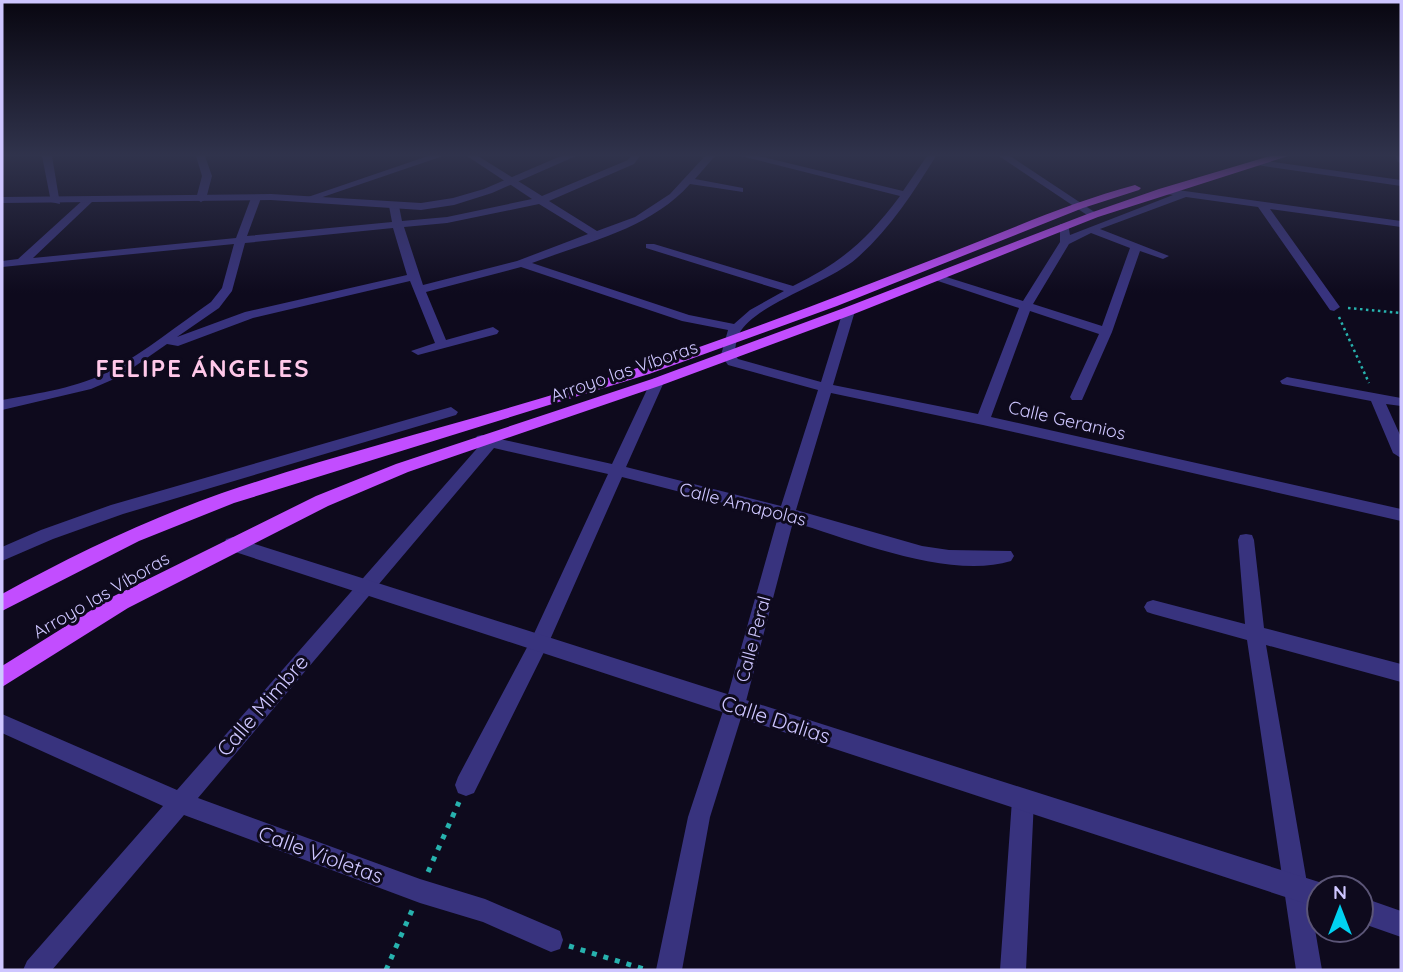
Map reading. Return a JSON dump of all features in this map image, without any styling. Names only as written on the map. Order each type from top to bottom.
[{"type":"main road","name":"Arroyo las Víboras","points":[[2,603],[112,545],[179,516],[289,479],[581,392],[731,341],[1094,201]]},
{"type":"main road","name":"Arroyo las Víboras","points":[[2,677],[121,602],[333,496],[657,382],[731,341],[849,311],[936,277],[1065,234],[1139,201]]},
{"type":"street","points":[[39,201],[76,201]]},
{"type":"street","points":[[20,263],[88,201]]},
{"type":"street","points":[[116,373],[215,305],[228,288],[240,241],[255,201]]},
{"type":"street","points":[[350,201],[419,206],[452,201]]},
{"type":"street","points":[[2,264],[447,220],[536,201]]},
{"type":"street","points":[[544,201],[598,236]]},
{"type":"street","points":[[2,405],[86,386],[182,339],[221,324],[521,263],[598,236],[658,209],[667,201]]},
{"type":"street","points":[[731,341],[745,319],[837,270],[901,201]]},
{"type":"street","points":[[1072,201],[1092,222],[1136,246],[1163,256]]},
{"type":"street","points":[[1092,222],[1161,201]]},
{"type":"street","points":[[1241,201],[1401,224]]},
{"type":"street","points":[[1261,204],[1334,307]]},
{"type":"street","points":[[394,205],[397,225],[416,284],[442,345]]},
{"type":"street","points":[[983,420],[1026,306],[1065,234]]},
{"type":"street","points":[[649,246],[796,291]]},
{"type":"street","points":[[1077,397],[1106,331],[1136,246]]},
{"type":"street","name":"Calle Geranios","points":[[521,263],[686,318],[731,341],[733,362],[742,367],[1401,515]]},
{"type":"street","points":[[936,277],[1106,331]]},
{"type":"street","name":"Calle Peral","points":[[669,970],[699,817],[849,311]]},
{"type":"street","points":[[418,351],[493,331]]},
{"type":"street","points":[[1287,381],[1401,402]]},
{"type":"street","points":[[466,785],[540,642],[657,382]]},
{"type":"street","points":[[1377,399],[1401,453]]},
{"type":"street","points":[[2,554],[102,514],[275,461],[451,412]]},
{"type":"street","name":"Calle Amapolas","points":[[486,441],[787,514],[923,554],[977,560],[1005,556]]},
{"type":"street","name":"Calle Mimbre","points":[[36,970],[366,586],[486,441]]},
{"type":"street","points":[[1246,540],[1255,634],[1309,970]]},
{"type":"street","name":"Calle Dalias","points":[[233,544],[1305,890]]},
{"type":"street","points":[[1153,607],[1401,673]]},
{"type":"street","name":"Calle Violetas","points":[[2,723],[179,802],[407,886],[485,911],[551,940]]},
{"type":"street","points":[[1013,970],[1023,800]]},
{"type":"street","points":[[1375,915],[1401,924]]},
{"type":"path","points":[[1334,307],[1401,313]]},
{"type":"path","points":[[1334,307],[1377,399]]},
{"type":"path","points":[[551,940],[647,970]]},
{"type":"district","name":"FELIPE ÁNGELES","points":[[203,368]]}]
